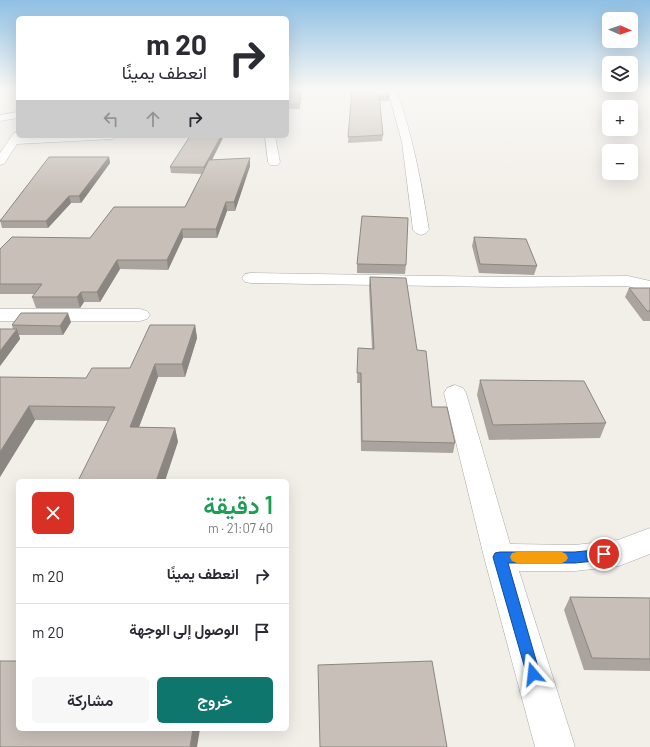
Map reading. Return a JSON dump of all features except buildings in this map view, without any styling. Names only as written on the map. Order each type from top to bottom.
[{"type":"street","points":[[404,125],[408,142],[421,230]]},
{"type":"street","points":[[0,161],[16,138]]},
{"type":"street","points":[[270,138],[274,162]]},
{"type":"street","points":[[251,278],[499,282],[628,281],[650,287]]},
{"type":"street","points":[[0,315],[140,315]]},
{"type":"street","points":[[455,393],[500,557],[555,747]]},
{"type":"street","points":[[500,557],[582,557],[619,553],[650,541]]},
{"type":"slow traffic","points":[[517,557],[562,558]]},
{"type":"route","points":[[533,674],[500,557],[575,558],[604,554]]}]
